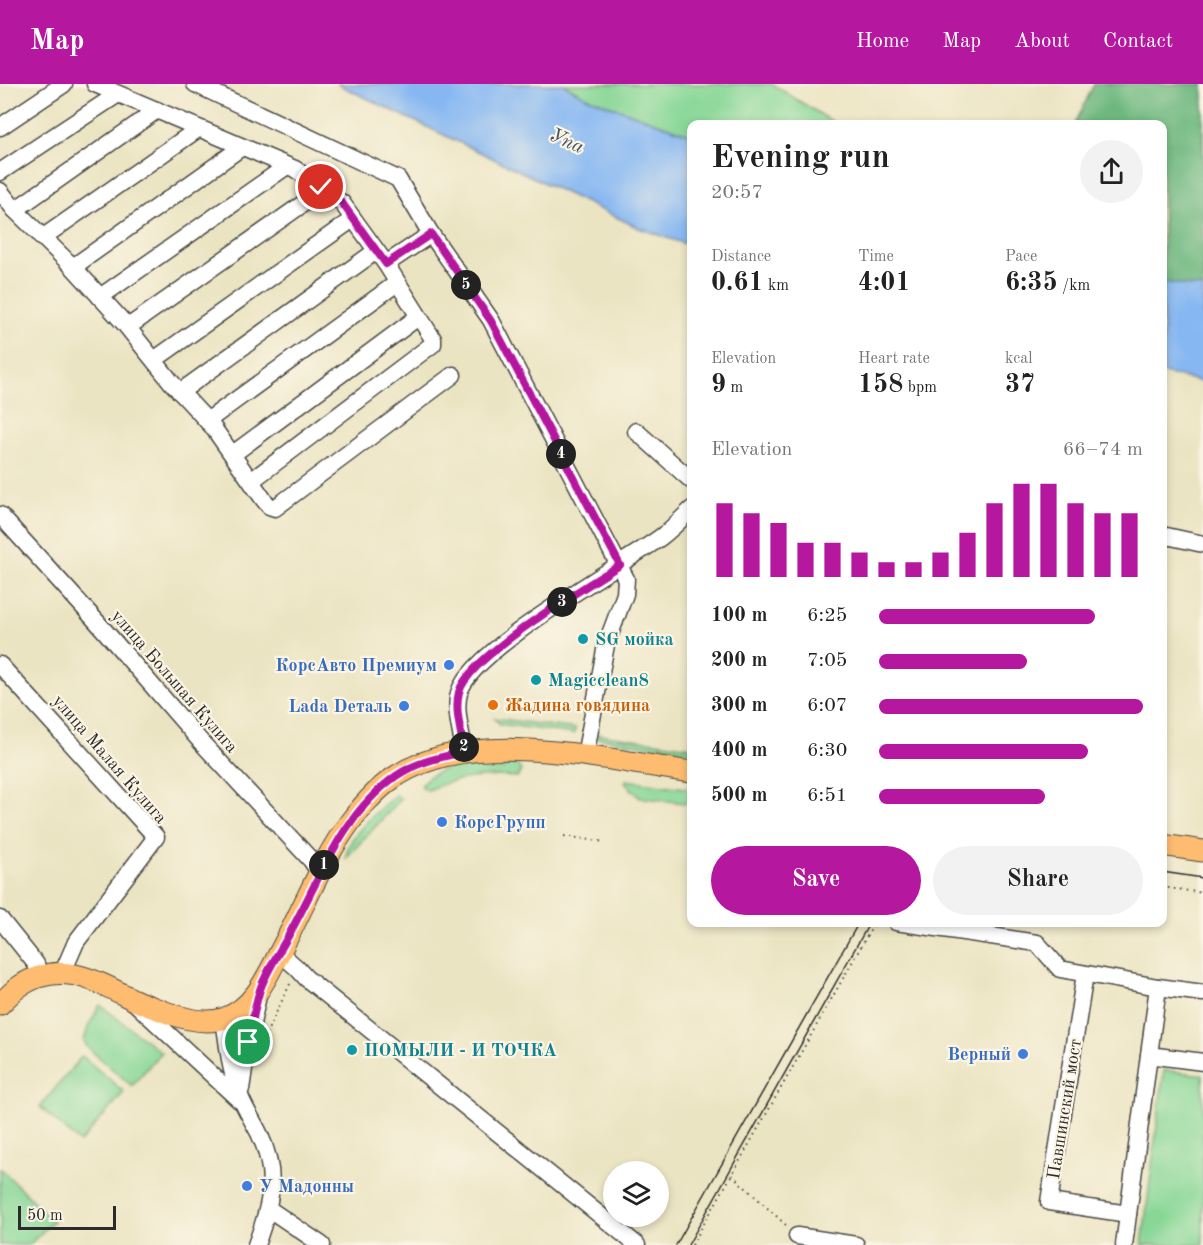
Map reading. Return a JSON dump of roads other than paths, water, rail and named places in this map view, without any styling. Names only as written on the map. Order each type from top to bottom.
[{"type":"main road","points":[[0,1004],[19,986],[40,976],[63,972],[99,982],[130,998],[184,1019],[224,1019],[239,1011],[259,991],[339,838],[374,795],[398,775],[428,760],[464,752],[504,748],[687,767]]},
{"type":"main road","points":[[1167,846],[1203,851]]},
{"type":"street","points":[[0,127],[64,84]]},
{"type":"street","points":[[95,84],[295,169],[324,189],[342,203],[381,258],[433,339],[433,344],[252,481]]},
{"type":"street","points":[[195,84],[398,179],[431,234],[491,321],[626,579],[625,594],[606,645],[585,756]]},
{"type":"street","points":[[0,172],[118,94]]},
{"type":"street","points":[[15,210],[157,110]]},
{"type":"street","points":[[42,238],[198,129]]},
{"type":"street","points":[[73,267],[242,147]]},
{"type":"street","points":[[100,297],[287,166]]},
{"type":"street","points":[[128,327],[324,189]]},
{"type":"street","points":[[0,191],[15,210],[73,267],[128,327],[233,454],[269,506],[275,508],[453,375]]},
{"type":"street","points":[[154,360],[353,219]]},
{"type":"street","points":[[180,392],[381,258],[431,234]]},
{"type":"street","points":[[207,421],[397,283]]},
{"type":"street","points":[[233,454],[418,316]]},
{"type":"street","points":[[636,431],[687,476]]},
{"type":"street","points":[[464,752],[457,708],[459,694],[464,680],[478,664],[536,619],[664,535],[687,514]]},
{"type":"street","name":"улица Большая Кулига","points":[[0,515],[202,743],[311,860],[320,873]]},
{"type":"street","points":[[1167,536],[1203,544]]},
{"type":"street","name":"улица Малая Кулига","points":[[0,665],[156,837],[76,942],[63,972]]},
{"type":"street","points":[[0,919],[36,964],[40,976]]},
{"type":"street","points":[[930,927],[1037,943],[1060,969],[1203,993]]},
{"type":"street","points":[[280,953],[306,978],[637,1245]]},
{"type":"street","name":"Павшинский мост","points":[[1085,974],[1049,1202],[1128,1214]]},
{"type":"street","points":[[1124,1245],[1158,987]]},
{"type":"street","points":[[242,1102],[241,1090],[245,1059],[259,991]]},
{"type":"street","points":[[130,998],[242,1102]]},
{"type":"street","points":[[224,1019],[233,1073],[242,1102],[259,1133],[270,1162],[272,1182],[269,1209],[256,1245]]},
{"type":"street","points":[[1149,1055],[1203,1062]]},
{"type":"street","points":[[269,1209],[322,1245]]},
{"type":"street","points":[[797,1236],[856,1245]]},
{"type":"water","name":"Упа","points":[[337,84],[563,84],[586,97],[687,134],[687,245],[639,228]]},
{"type":"water","points":[[1167,283],[1203,288],[1203,382],[1167,374]]},
{"type":"tram line","points":[[1167,873],[1203,878]]},
{"type":"tram line","points":[[676,1245],[856,927]]},
{"type":"tram line","points":[[688,1245],[867,927]]},
{"type":"place","name":"SG мойка","points":[[583,639]]},
{"type":"place","name":"КорсАвто Премиум","points":[[449,665]]},
{"type":"place","name":"Magicclean8","points":[[536,680]]},
{"type":"place","name":"Жадина говядина","points":[[493,705]]},
{"type":"place","name":"Lada Dеталь","points":[[404,706]]},
{"type":"place","name":"КорсГрупп","points":[[442,822]]},
{"type":"place","name":"ПОМЫЛИ - И ТОЧКА","points":[[352,1050]]},
{"type":"place","name":"Верный","points":[[1023,1054]]},
{"type":"place","name":"У Мадонны","points":[[247,1186]]}]
